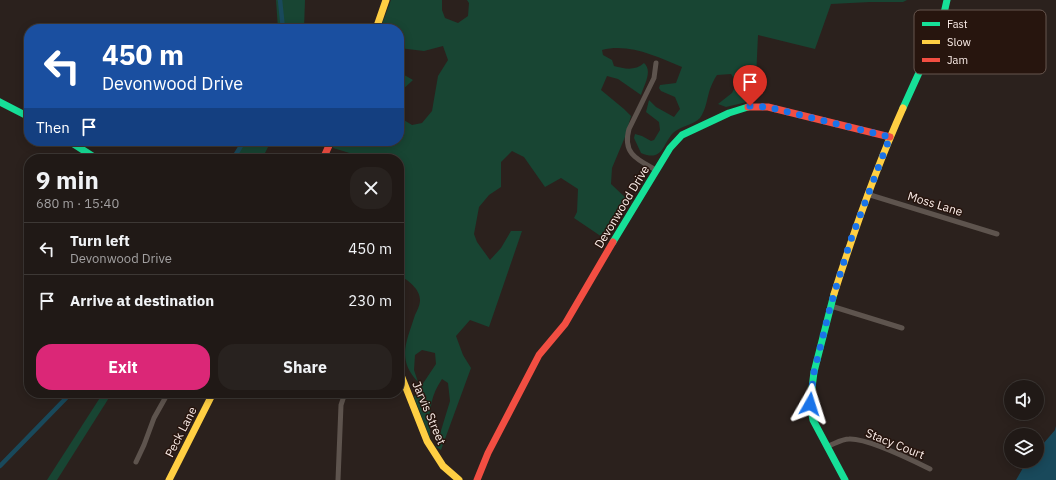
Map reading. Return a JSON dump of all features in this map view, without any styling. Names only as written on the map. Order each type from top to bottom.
[{"type":"street","points":[[378,24],[386,0]]},
{"type":"street","points":[[945,10],[947,0]]},
{"type":"street","points":[[656,63],[654,78],[629,129],[627,143],[632,155],[636,159],[656,170]]},
{"type":"street","points":[[845,480],[813,420],[810,404],[814,372],[831,306],[850,242],[867,194],[890,137],[918,74]]},
{"type":"street","points":[[0,102],[24,114]]},
{"type":"street","name":"Devonwood Drive","points":[[478,480],[488,453],[539,354],[565,324],[656,170],[670,148],[682,136],[729,113],[750,106],[768,107],[890,137]]},
{"type":"street","points":[[77,146],[89,154]]},
{"type":"street","name":"Moss Lane","points":[[867,194],[997,234]]},
{"type":"street","points":[[831,306],[902,328]]},
{"type":"street","name":"Jarvis Street","points":[[404,383],[427,441],[443,466],[459,480]]},
{"type":"street","points":[[136,462],[154,418],[165,398]]},
{"type":"street","name":"Peck Lane","points":[[169,480],[210,398]]},
{"type":"street","points":[[338,480],[341,405],[343,398]]},
{"type":"street","name":"Stacy Court","points":[[828,446],[846,439],[860,439],[913,460],[930,469]]},
{"type":"green space","points":[[276,0],[305,0],[304,24],[278,24]]},
{"type":"green space","points":[[391,0],[442,0],[442,10],[445,18],[458,23],[468,16],[469,3],[467,0],[907,0],[903,2],[831,4],[815,49],[758,35],[755,100],[726,107],[718,104],[732,93],[737,83],[731,74],[717,75],[710,89],[705,108],[700,118],[673,133],[661,151],[654,155],[641,153],[634,138],[635,134],[651,141],[654,140],[660,130],[659,122],[646,112],[649,100],[656,107],[674,117],[680,109],[675,97],[661,91],[659,88],[660,85],[676,83],[682,67],[643,52],[623,48],[602,50],[603,55],[612,60],[614,66],[633,68],[641,66],[644,63],[648,70],[641,95],[618,79],[607,76],[601,90],[631,116],[625,137],[612,168],[611,184],[628,200],[605,239],[574,218],[577,212],[578,189],[561,178],[545,187],[524,157],[512,151],[501,162],[501,187],[489,195],[479,207],[474,234],[477,242],[490,260],[501,248],[511,231],[522,231],[489,327],[470,320],[456,336],[463,355],[471,368],[441,450],[436,447],[450,401],[448,383],[442,379],[434,394],[431,407],[430,438],[414,397],[436,364],[435,353],[422,350],[415,355],[414,370],[418,382],[411,374],[405,358],[407,342],[420,300],[416,289],[404,278],[404,154],[353,154],[333,148],[334,146],[404,146],[404,120],[412,125],[422,123],[432,111],[438,76],[448,60],[443,46],[424,51],[404,49],[404,24],[382,24]]},
{"type":"green space","points":[[404,75],[413,80],[404,88]]},
{"type":"green space","points":[[242,146],[268,146],[264,154],[238,154]]},
{"type":"green space","points":[[100,398],[109,398],[57,480],[47,480]]},
{"type":"water","points":[[1056,426],[1056,480],[1016,480],[1023,468],[1044,468],[1044,443],[1055,430]]},
{"type":"waterway","points":[[280,0],[282,24]]},
{"type":"waterway","points":[[236,154],[241,146]]},
{"type":"waterway","points":[[0,466],[66,398]]},
{"type":"traffic: fast","points":[[945,10],[947,0]]},
{"type":"traffic: fast","points":[[903,108],[918,74]]},
{"type":"traffic: fast","points":[[0,102],[24,114]]},
{"type":"traffic: fast","points":[[613,242],[670,148],[682,135],[729,113],[748,107]]},
{"type":"traffic: fast","points":[[77,146],[89,154]]},
{"type":"traffic: fast","points":[[834,294],[814,372],[810,404],[813,420],[845,480]]},
{"type":"traffic: slow","points":[[378,24],[386,0]]},
{"type":"traffic: slow","points":[[834,294],[866,200],[903,108]]},
{"type":"traffic: slow","points":[[404,383],[427,441],[443,466],[459,480]]},
{"type":"traffic: slow","points":[[169,480],[210,398]]},
{"type":"traffic: jam","points":[[748,107],[768,107],[890,137]]},
{"type":"traffic: jam","points":[[325,154],[329,146]]},
{"type":"traffic: jam","points":[[477,480],[488,453],[539,355],[565,324],[613,242]]},
{"type":"route","points":[[750,106],[768,107],[890,137],[867,194],[850,242],[831,304],[814,372],[810,404]]}]
